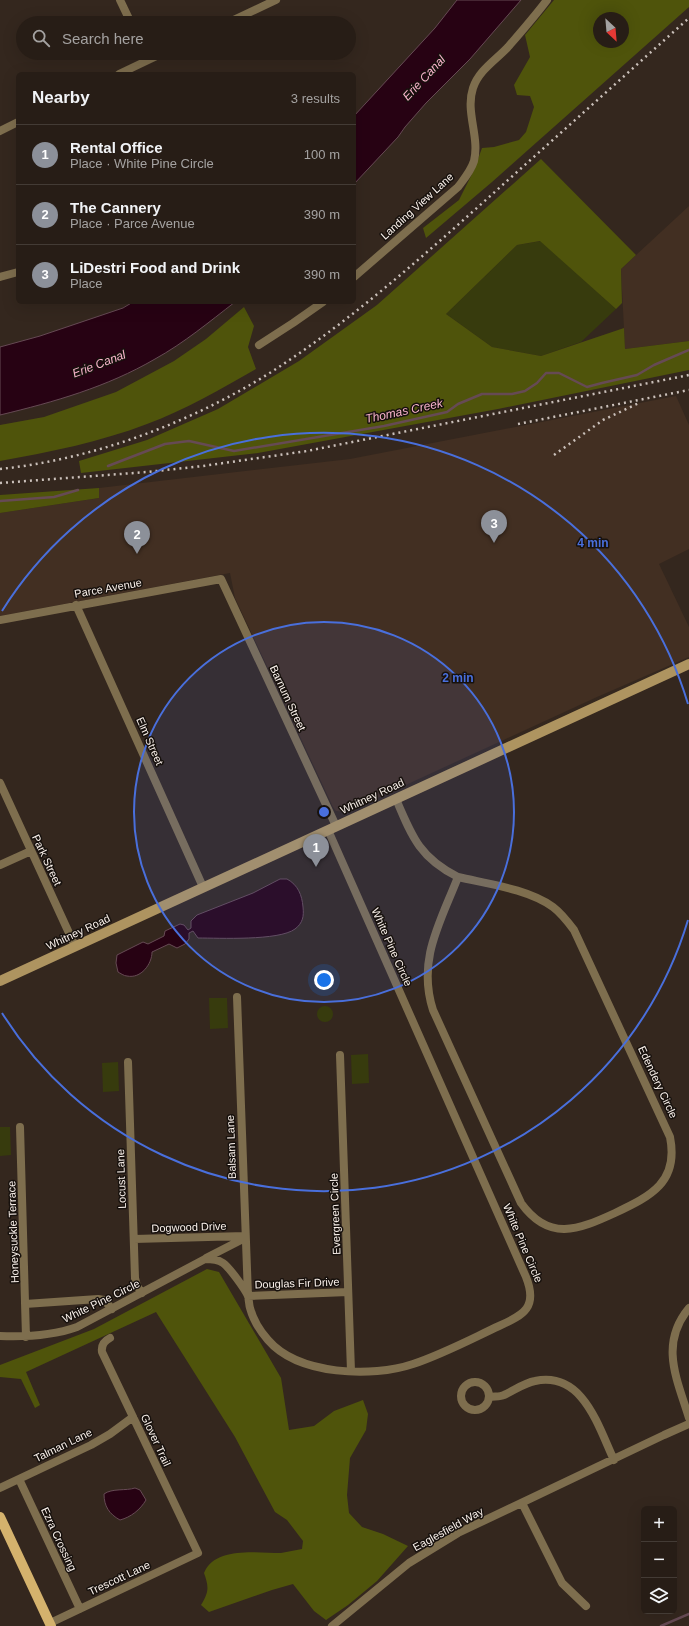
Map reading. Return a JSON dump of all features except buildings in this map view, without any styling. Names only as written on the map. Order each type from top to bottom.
[{"type":"main road","name":"Whitney Road","points":[[0,981],[689,664]]},
{"type":"main road","points":[[0,1517],[50,1625]]},
{"type":"street","points":[[120,0],[128,16]]},
{"type":"street","points":[[242,16],[276,0]]},
{"type":"street","name":"Landing View Lane","points":[[356,275],[458,187],[469,172],[474,162],[475,151],[470,109],[475,83],[486,68],[507,48],[547,0]]},
{"type":"street","points":[[122,72],[141,60]]},
{"type":"street","points":[[0,131],[16,123]]},
{"type":"street","points":[[0,278],[16,273]]},
{"type":"street","points":[[259,345],[293,324],[320,304]]},
{"type":"street","name":"Parce Avenue","points":[[0,620],[221,579]]},
{"type":"street","name":"Barnum Street","points":[[221,579],[332,828]]},
{"type":"street","name":"Elm Street","points":[[76,605],[204,887]]},
{"type":"street","name":"Park Street","points":[[0,783],[75,946]]},
{"type":"street","name":"Edendery Circle","points":[[396,799],[410,833],[422,851],[437,865],[458,877],[536,897],[554,908],[574,930],[670,1137],[672,1153],[668,1172],[660,1185],[648,1197],[587,1225],[567,1229],[550,1226],[541,1222],[526,1210],[521,1203],[430,1000],[427,980],[429,956],[432,943],[458,877]]},
{"type":"street","name":"White Pine Circle","points":[[205,1259],[217,1260],[228,1267],[248,1296],[250,1310],[256,1322],[274,1347],[293,1358],[315,1367],[336,1371],[395,1369],[429,1358],[519,1316],[528,1308],[531,1301],[532,1293],[526,1277],[332,828]]},
{"type":"street","points":[[0,865],[31,851]]},
{"type":"street","name":"Balsam Lane","points":[[237,997],[248,1296]]},
{"type":"street","name":"Evergreen Circle","points":[[340,1055],[351,1371]]},
{"type":"street","name":"Locust Lane","points":[[128,1062],[135,1278],[137,1286],[142,1293]]},
{"type":"street","name":"Honeysuckle Terrace","points":[[20,1127],[26,1337]]},
{"type":"street","name":"White Pine Circle","points":[[0,1336],[26,1337],[62,1332],[77,1327],[112,1310],[245,1237]]},
{"type":"street","name":"Dogwood Drive","points":[[134,1239],[245,1237]]},
{"type":"street","name":"Douglas Fir Drive","points":[[248,1296],[348,1292]]},
{"type":"street","points":[[25,1304],[98,1299],[104,1300],[112,1310]]},
{"type":"street","points":[[689,1308],[680,1321],[673,1337],[672,1356],[675,1375],[689,1418]]},
{"type":"street","name":"Glover Trail","points":[[110,1338],[104,1342],[101,1347],[102,1352],[198,1553]]},
{"type":"street","points":[[489,1397],[503,1396],[537,1381],[554,1380],[564,1383],[577,1391],[584,1400],[614,1460]]},
{"type":"street","name":"Talman Lane","points":[[0,1488],[91,1445],[110,1434],[133,1417]]},
{"type":"street","name":"Eaglesfield Way","points":[[332,1626],[394,1574],[435,1546],[458,1533],[689,1424]]},
{"type":"street","name":"Ezra Crossing","points":[[19,1479],[80,1609]]},
{"type":"street","points":[[522,1503],[562,1583],[586,1606]]},
{"type":"street","name":"Trescott Lane","points":[[50,1625],[80,1609],[198,1553]]},
{"type":"shaded area","points":[[689,206],[689,341],[625,349],[621,269]]},
{"type":"shaded area","points":[[676,396],[689,425],[689,549],[659,564],[689,627],[689,657],[597,697],[347,812],[336,811],[333,807],[235,598],[230,573],[0,616],[0,513],[99,498],[99,488],[350,459]]},
{"type":"green space","points":[[554,0],[689,0],[689,7],[492,182],[426,238],[423,228],[459,200],[474,170],[482,148],[494,147],[519,140],[526,132],[534,107],[530,96],[517,95],[514,85],[530,57],[525,35]]},
{"type":"green space","points":[[541,159],[636,255],[621,269],[622,303],[616,309],[540,241],[517,245],[446,314],[492,347],[541,356],[624,328],[625,349],[689,341],[689,370],[498,409],[258,453],[81,473],[79,461],[147,440],[218,409],[299,361],[377,305]]},
{"type":"green space","points":[[541,241],[616,309],[581,342],[541,356],[492,347],[446,314],[517,245]]},
{"type":"green space","points":[[244,307],[254,326],[248,347],[256,369],[189,406],[129,430],[75,446],[0,461],[0,425],[44,417],[116,392],[174,361],[206,339]]},
{"type":"green space","points":[[99,488],[99,498],[0,513],[0,495]]},
{"type":"green space","points":[[209,998],[227,998],[228,1028],[210,1029]]},
{"type":"green space","points":[[322,1006],[328,1006],[333,1011],[331,1020],[328,1022],[322,1022],[317,1017],[317,1011]]},
{"type":"green space","points":[[368,1054],[369,1083],[352,1084],[351,1055]]},
{"type":"green space","points":[[118,1062],[119,1091],[103,1092],[102,1063]]},
{"type":"green space","points":[[0,1127],[10,1127],[11,1155],[0,1156]]},
{"type":"green space","points":[[207,1269],[219,1272],[281,1378],[289,1430],[314,1426],[334,1411],[363,1400],[368,1414],[366,1430],[350,1458],[347,1495],[349,1513],[362,1527],[383,1534],[408,1546],[377,1581],[348,1605],[326,1620],[314,1611],[293,1584],[209,1612],[201,1605],[206,1596],[207,1589],[207,1582],[204,1573],[209,1564],[217,1558],[238,1553],[281,1553],[302,1549],[303,1541],[287,1520],[275,1512],[235,1437],[156,1312],[26,1372],[40,1405],[35,1408],[21,1379],[0,1377],[0,1365],[94,1329]]},
{"type":"water","name":"Erie Canal","points":[[457,0],[521,0],[470,59],[426,103],[398,137],[356,182],[356,114],[435,28]]},
{"type":"water","name":"Erie Canal","points":[[130,304],[232,304],[176,346],[137,369],[80,393],[0,415],[0,347],[40,336],[123,308]]},
{"type":"water","points":[[280,879],[287,879],[291,881],[299,891],[302,898],[303,916],[300,924],[295,929],[287,933],[263,937],[234,938],[198,938],[193,931],[189,933],[189,939],[185,944],[177,948],[169,944],[152,952],[152,957],[148,966],[141,973],[132,976],[125,976],[118,972],[116,963],[117,955],[143,942],[148,944],[164,936],[165,931],[180,924],[184,925],[188,930],[191,928],[191,921],[197,915],[253,893]]},
{"type":"water","points":[[135,1488],[140,1490],[146,1500],[135,1513],[120,1520],[108,1509],[104,1494],[115,1490]]},
{"type":"waterway","name":"Thomas Creek","points":[[108,466],[165,444],[189,441],[234,451],[384,426],[447,412],[458,404],[482,394],[512,394],[525,391],[537,383],[546,373],[559,373],[587,387],[637,375],[654,365],[689,350]]},
{"type":"waterway","name":"Thomas Creek","points":[[0,501],[54,497],[78,490]]},
{"type":"waterway","points":[[661,1626],[689,1614]]},
{"type":"railway","points":[[0,469],[37,464],[74,456],[147,434],[217,403],[251,385],[282,365],[336,327],[413,264],[689,18]]},
{"type":"railway","points":[[0,483],[147,472],[203,466],[307,451],[689,375]]},
{"type":"railway","points":[[518,424],[689,390]]},
{"type":"railway","points":[[554,455],[603,420],[639,403]]},
{"type":"place","name":"LiDestri Food and Drink","points":[[494,543]]},
{"type":"place","name":"The Cannery","points":[[137,554]]},
{"type":"place","name":"Rental Office","points":[[316,867]]}]
